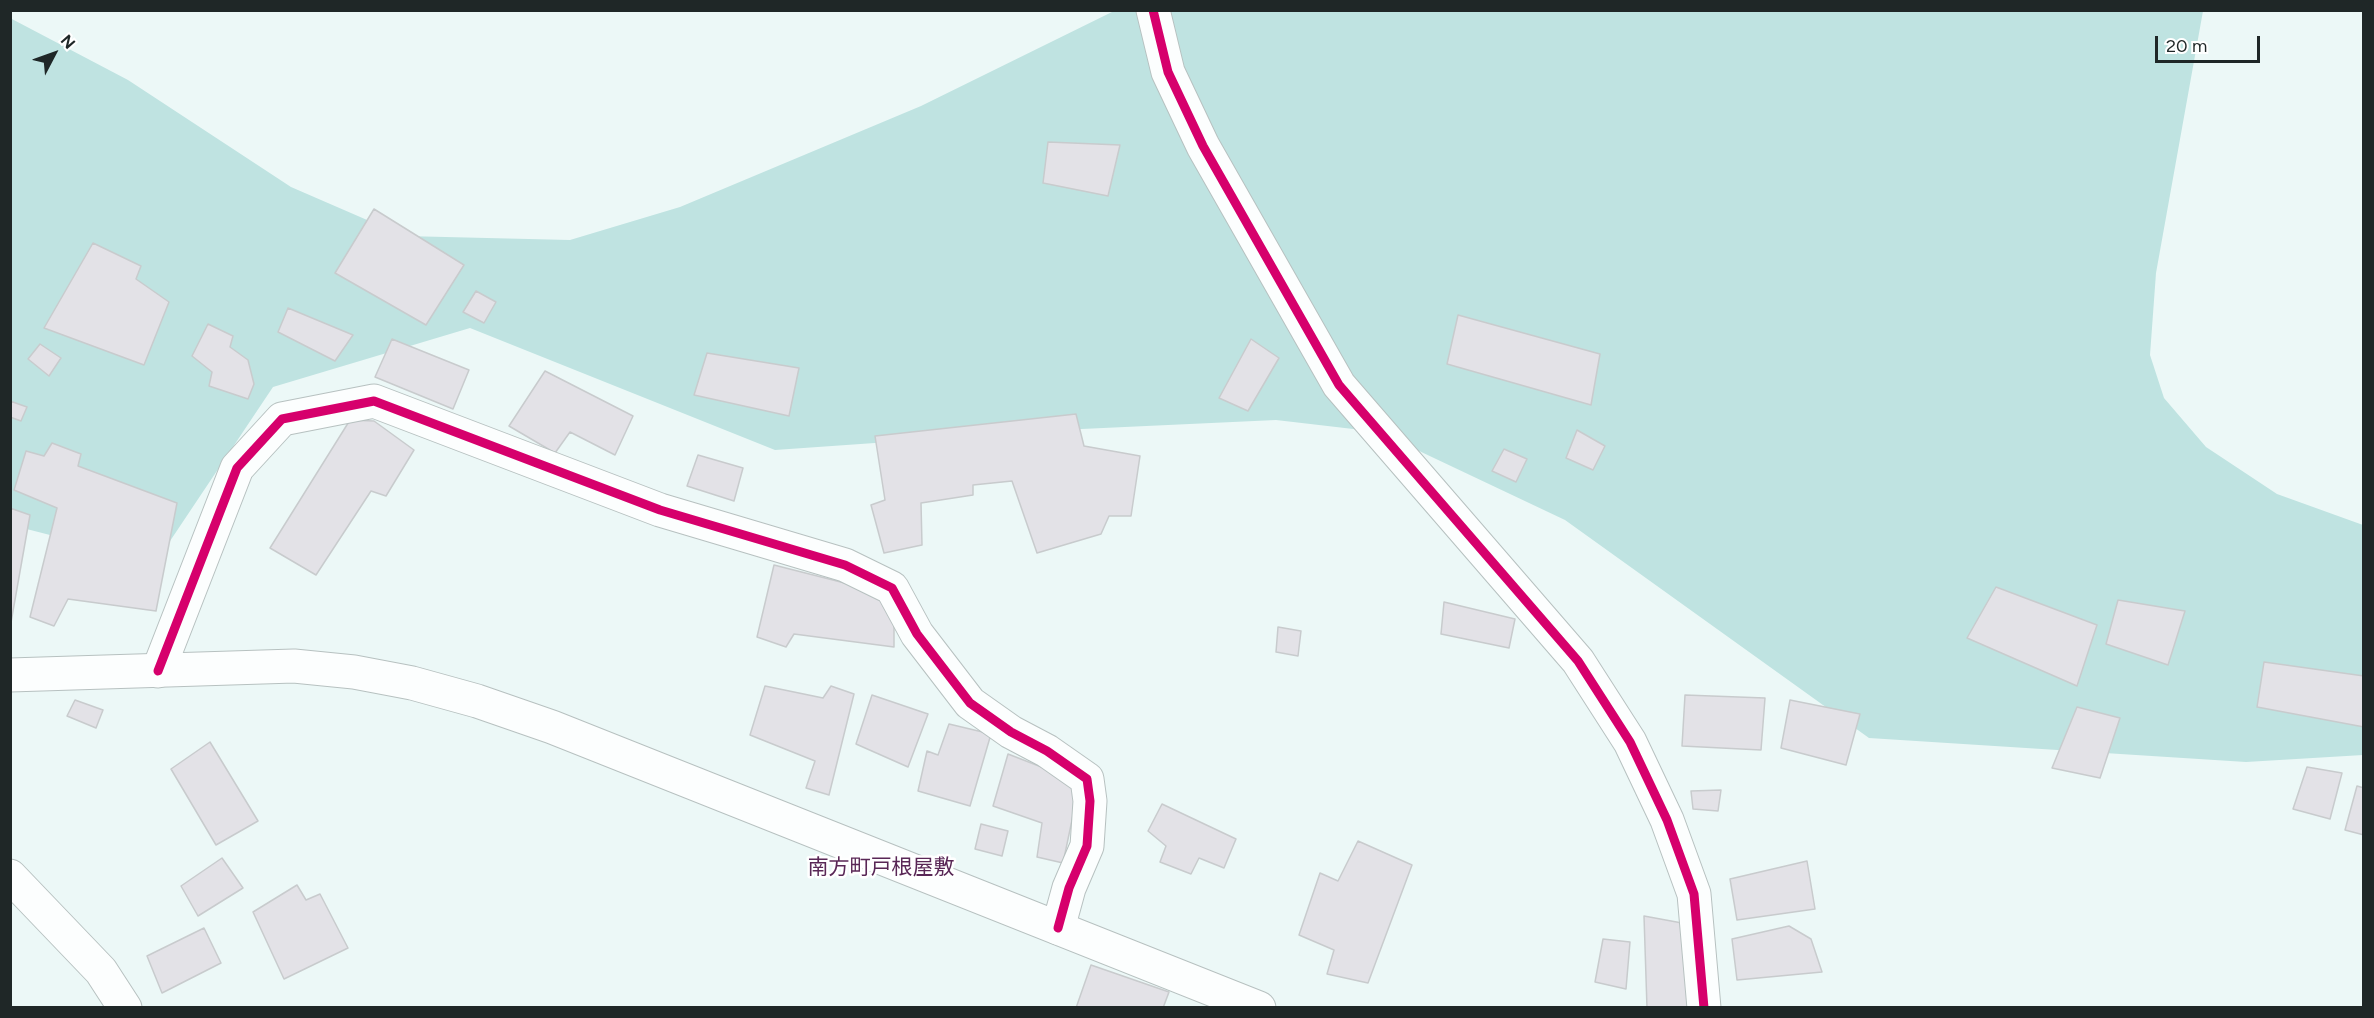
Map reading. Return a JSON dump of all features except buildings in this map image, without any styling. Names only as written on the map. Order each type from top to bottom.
[{"type":"street","points":[[1153,10],[1168,72],[1203,146],[1339,385],[1578,661],[1630,742],[1667,819],[1694,894],[1704,1008]]},
{"type":"street","points":[[158,671],[237,468],[282,419],[374,401],[660,510],[845,566],[892,588],[917,634],[970,703],[1011,732],[1047,751],[1087,779],[1090,801],[1087,846],[1069,888],[1058,928]]},
{"type":"street","points":[[10,675],[306,667],[354,672],[477,701],[552,727],[1259,1008]]},
{"type":"street","points":[[10,876],[101,970],[125,1008]]},
{"type":"shaded area","points":[[1114,11],[2203,11],[2156,273],[2150,355],[2164,398],[2206,447],[2277,494],[2363,525],[2363,755],[2246,762],[1869,738],[1565,520],[1379,432],[1276,420],[1060,430],[775,450],[470,328],[273,387],[160,556],[50,535],[11,525],[10,18],[128,80],[291,187],[404,236],[570,240],[680,207],[921,106]]},
{"type":"cycle path","points":[[1153,10],[1168,72],[1203,146],[1339,385],[1578,661],[1630,742],[1667,820],[1694,894],[1704,1008]]},
{"type":"cycle path","points":[[158,671],[237,468],[282,419],[374,401],[660,510],[845,565],[892,588],[917,634],[970,703],[1011,732],[1047,751],[1087,779],[1090,801],[1087,846],[1069,888],[1058,928]]},
{"type":"district","name":"南方町戸根屋敷","points":[[881,868]]}]
